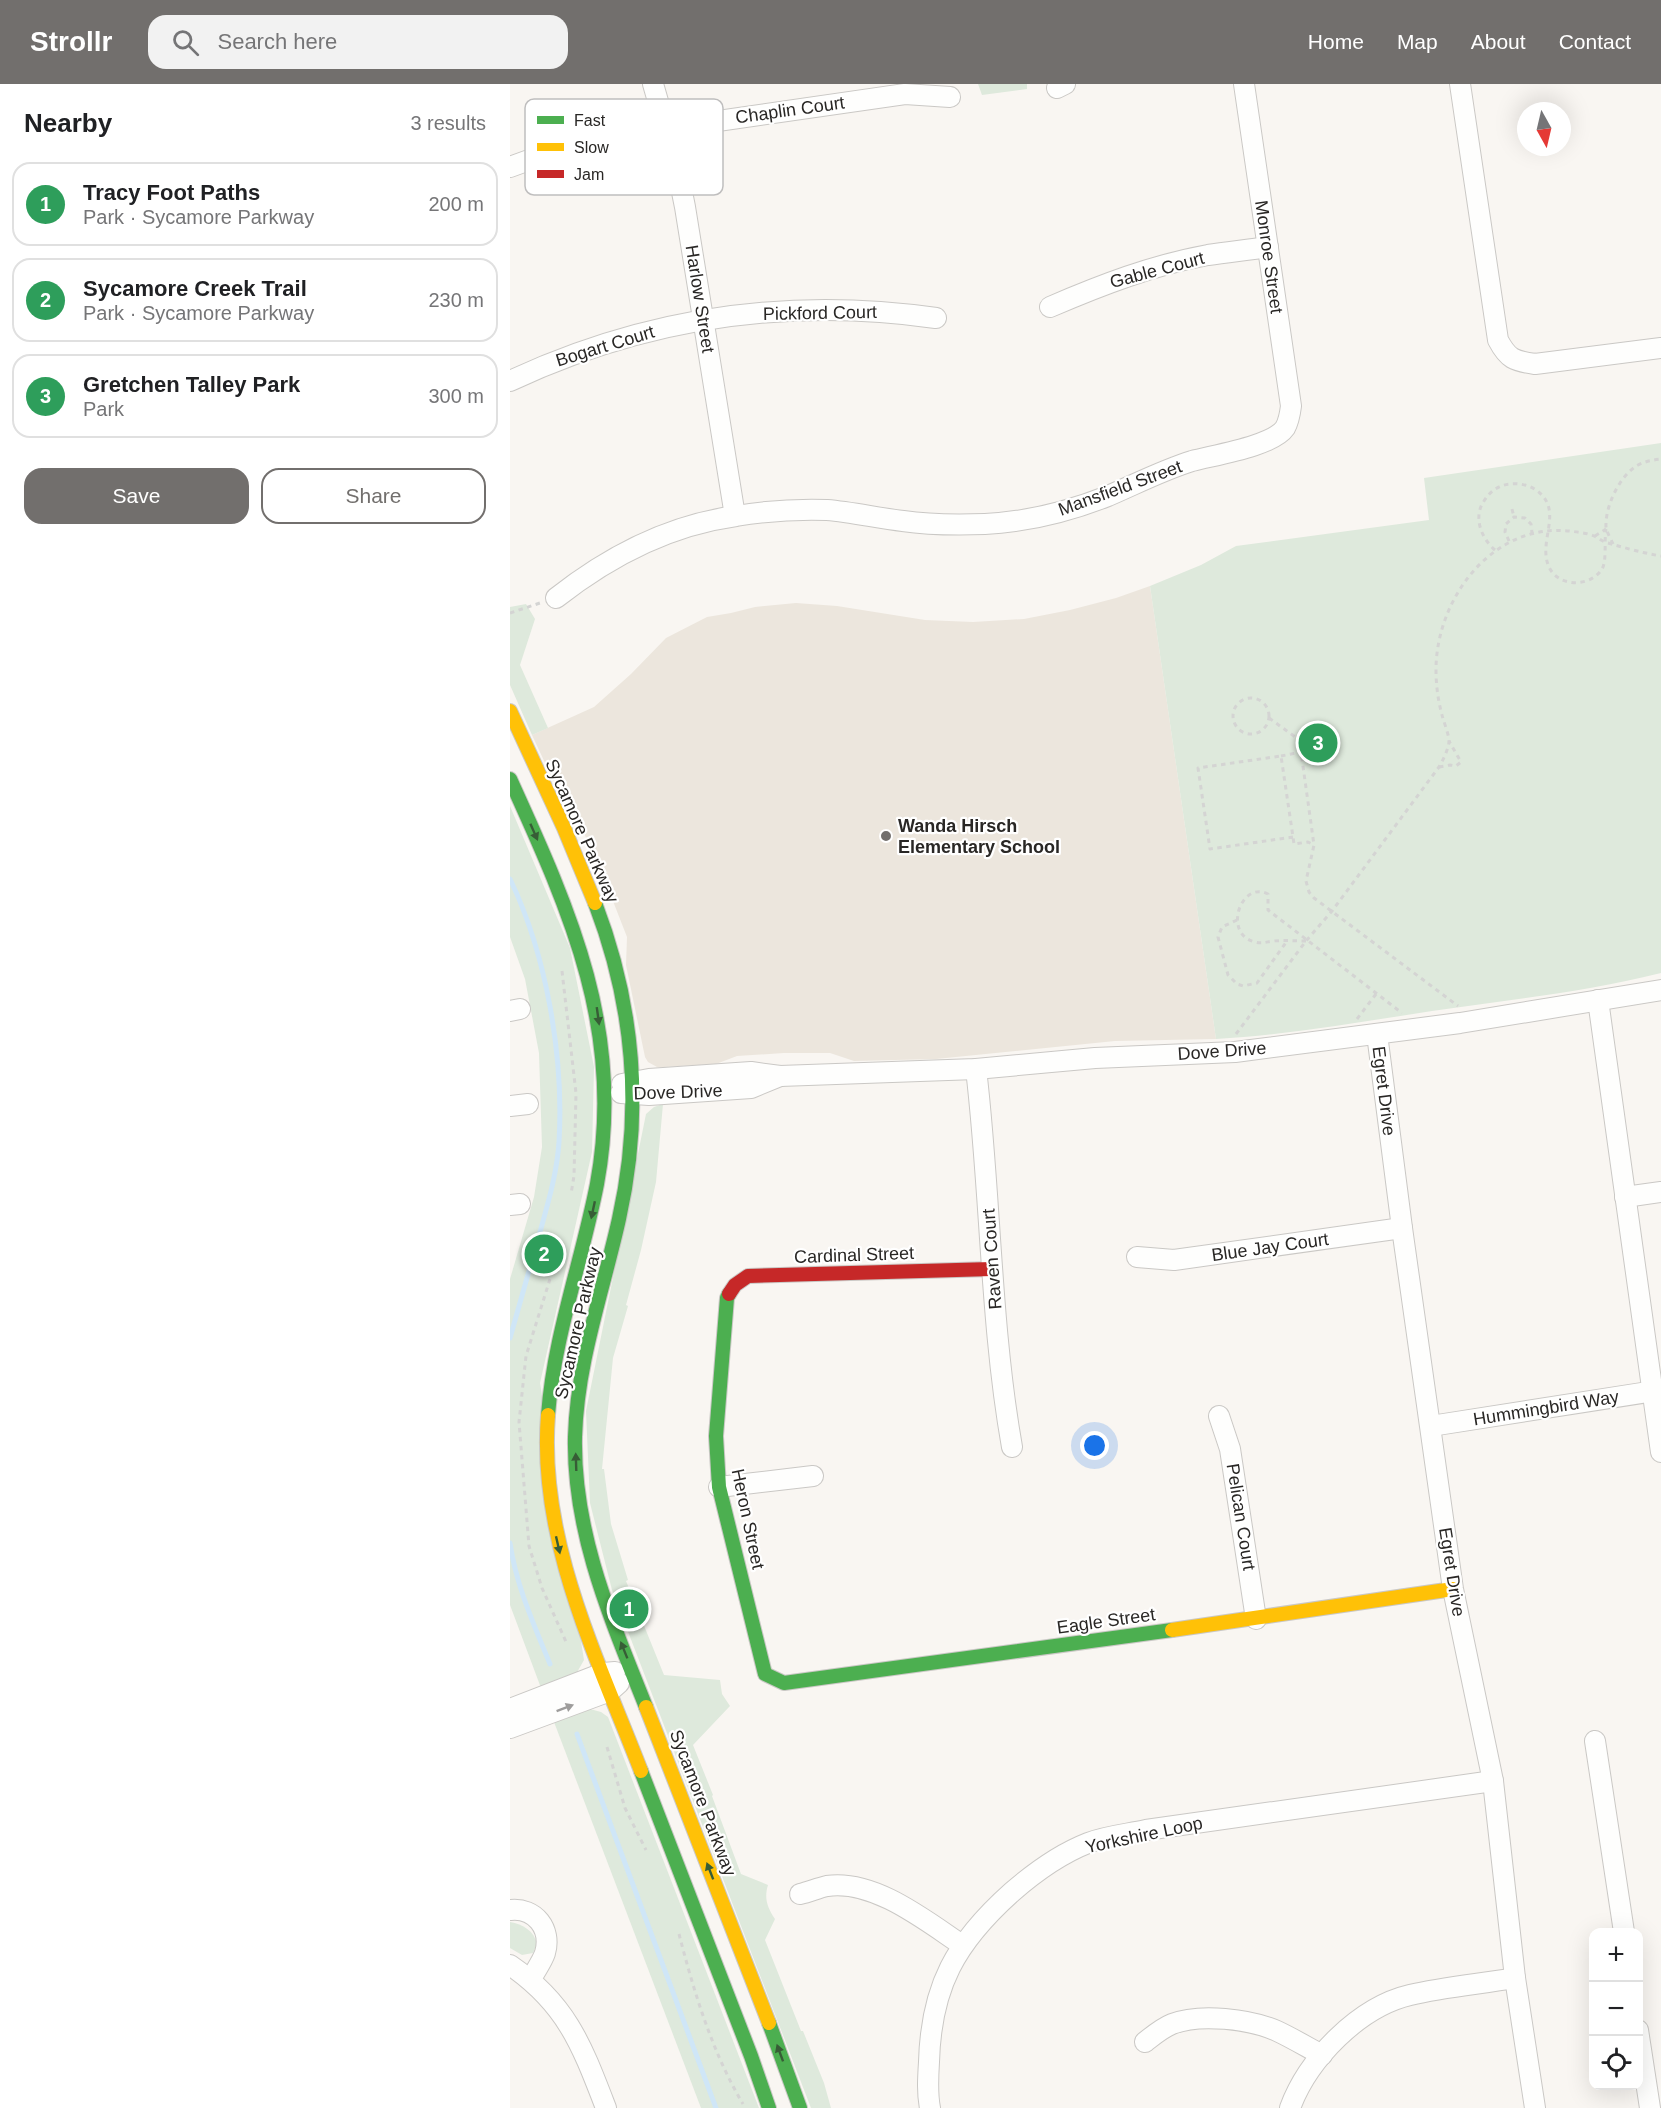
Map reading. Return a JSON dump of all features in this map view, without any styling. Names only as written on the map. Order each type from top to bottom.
[{"type":"main road","name":"Sycamore Parkway","points":[[510,711],[525,745],[520,772],[586,962],[595,996],[606,1090],[598,1187],[553,1366],[547,1421],[550,1496],[558,1545],[566,1576],[769,2108]]},
{"type":"main road","points":[[510,752],[525,745]]},
{"type":"main road","name":"Sycamore Parkway","points":[[520,772],[590,887],[611,948],[627,1020],[633,1088],[632,1151],[625,1196],[581,1375],[575,1436],[576,1477],[584,1532],[606,1604],[800,2108]]},
{"type":"main road","name":"Cardinal Street","points":[[727,1298],[735,1285],[748,1276],[992,1269]]},
{"type":"main road","name":"Heron Street","points":[[727,1298],[716,1436],[719,1487],[765,1674]]},
{"type":"main road","name":"Eagle Street","points":[[765,1674],[784,1683],[1256,1619],[1453,1589]]},
{"type":"street","name":"Harlow Street","points":[[653,84],[657,99]]},
{"type":"street","name":"Monroe Street","points":[[1244,84],[1291,406],[1284,429]]},
{"type":"street","points":[[1460,84],[1498,340],[1506,355],[1519,362],[1535,364],[1661,348]]},
{"type":"street","name":"Chaplin Court","points":[[723,120],[905,94],[950,97]]},
{"type":"street","name":"Chaplin Court","points":[[510,167],[525,162]]},
{"type":"street","name":"Harlow Street","points":[[682,195],[735,516]]},
{"type":"street","name":"Gable Court","points":[[1050,307],[1091,289],[1168,264],[1208,255],[1268,247]]},
{"type":"street","name":"Pickford Court","points":[[703,319],[809,311],[862,311],[936,318]]},
{"type":"street","name":"Bogart Court","points":[[510,381],[580,351],[645,332],[703,319]]},
{"type":"street","name":"Mansfield Street","points":[[556,598],[581,578],[656,538],[701,523],[786,510],[826,510],[938,525],[987,524],[1033,517],[1077,507],[1186,463],[1272,439],[1284,429]]},
{"type":"street","name":"Dove Drive","points":[[606,1090],[751,1088],[780,1076],[976,1069],[1095,1058],[1235,1052],[1460,1023],[1661,990]]},
{"type":"street","points":[[1598,1000],[1625,1197],[1656,1391],[1661,1452]]},
{"type":"street","name":"Egret Drive","points":[[1369,1035],[1402,1228],[1453,1589],[1493,1781],[1515,1978],[1535,2108]]},
{"type":"street","name":"Raven Court","points":[[976,1069],[984,1132],[992,1269],[1004,1404],[1012,1448]]},
{"type":"street","points":[[1625,1197],[1661,1192]]},
{"type":"street","name":"Blue Jay Court","points":[[1137,1257],[1174,1260],[1402,1228]]},
{"type":"street","name":"Hummingbird Way","points":[[1431,1426],[1656,1391]]},
{"type":"street","name":"Pelican Court","points":[[1219,1416],[1230,1449],[1256,1619]]},
{"type":"street","points":[[719,1487],[813,1476]]},
{"type":"street","points":[[510,1728],[633,1671]]},
{"type":"street","points":[[510,1709],[606,1682]]},
{"type":"street","points":[[1595,1740],[1623,1928]]},
{"type":"street","name":"Yorkshire Loop","points":[[930,2108],[928,2096],[929,2039],[936,2003],[953,1960],[985,1916],[1030,1877],[1064,1854],[1091,1842],[1146,1830],[1493,1781]]},
{"type":"street","points":[[800,1894],[828,1886],[848,1886],[869,1891],[902,1905],[963,1945]]},
{"type":"street","points":[[510,1910],[520,1909],[533,1914],[542,1923],[546,1936],[545,1953],[531,1979]]},
{"type":"street","points":[[510,1965],[531,1979],[553,2001],[571,2026],[585,2054],[606,2108]]},
{"type":"street","points":[[1290,2108],[1295,2095],[1322,2055],[1351,2025],[1374,2010],[1409,1995],[1515,1978]]},
{"type":"street","points":[[1145,2042],[1162,2028],[1174,2023],[1199,2018],[1245,2020],[1276,2030],[1322,2055]]},
{"type":"street","points":[[1639,2036],[1650,2108]]},
{"type":"path","points":[[1495,550],[1482,533],[1479,514],[1483,502],[1500,486],[1513,483],[1524,484],[1542,494],[1548,501],[1550,513],[1545,556],[1549,567],[1562,580],[1574,583],[1587,581],[1604,568],[1607,513],[1613,496],[1624,477],[1647,460],[1661,459]]},
{"type":"path","points":[[1512,509],[1514,517]]},
{"type":"path","points":[[1509,541],[1505,532],[1506,524],[1514,517],[1525,518],[1531,524],[1532,533]]},
{"type":"path","points":[[1595,536],[1606,529]]},
{"type":"path","points":[[1606,529],[1613,545]]},
{"type":"path","points":[[1439,767],[1456,766],[1461,762],[1449,741],[1437,693],[1436,667],[1440,637],[1450,608],[1469,577],[1495,550],[1509,541],[1549,530],[1595,536],[1613,545],[1661,556]]},
{"type":"path","points":[[510,613],[556,598]]},
{"type":"path","points":[[1269,718],[1264,729],[1252,735],[1241,732],[1233,717],[1240,702],[1252,698],[1263,702],[1269,718],[1298,739],[1314,844],[1306,881],[1309,892],[1458,1005],[1460,1023]]},
{"type":"path","points":[[1234,1036],[1306,941],[1332,911],[1439,767],[1449,741]]},
{"type":"path","points":[[1293,837],[1210,849],[1198,768],[1301,752]]},
{"type":"path","points":[[1281,756],[1294,844],[1308,842],[1314,844]]},
{"type":"path","points":[[1306,941],[1262,943],[1251,941],[1242,934],[1237,920],[1237,913],[1242,902],[1250,895],[1265,892],[1268,894],[1268,910],[1403,1014],[1406,1030]]},
{"type":"path","points":[[1237,920],[1222,927],[1218,937],[1228,975],[1237,984],[1243,986],[1257,983],[1287,941]]},
{"type":"path","points":[[1369,1035],[1357,1019],[1376,994]]},
{"type":"shaded area","points":[[978,84],[1027,84],[1027,89],[982,95]]},
{"type":"shaded area","points":[[1661,443],[1661,973],[1547,995],[1351,1024],[1216,1039],[1150,586],[1201,565],[1236,546],[1429,520],[1424,478]]},
{"type":"shaded area","name":"Wanda Hirsch Elementary School","points":[[1150,586],[1216,1039],[1115,1041],[936,1059],[854,1061],[830,1053],[784,1053],[737,1056],[716,1064],[657,1067],[648,1062],[645,1057],[626,965],[627,937],[569,798],[553,780],[532,735],[594,707],[666,638],[707,617],[755,607],[796,603],[837,606],[925,620],[973,622],[1024,619],[1116,598]]},
{"type":"shaded area","points":[[526,604],[535,619],[520,665],[548,728],[532,735],[510,685],[510,607]]},
{"type":"shaded area","points":[[510,806],[570,948],[594,1067],[592,1152],[540,1383],[584,1660],[576,1674],[541,1688],[510,1605],[510,1279],[534,1197],[542,1147],[539,1053],[525,979],[510,937]]},
{"type":"shaded area","points":[[663,1104],[656,1182],[626,1305],[628,1306],[613,1358],[602,1469],[604,1469],[611,1524],[628,1580],[626,1581],[664,1675],[720,1680],[722,1694],[730,1706],[693,1745],[741,1874],[768,1885],[767,1902],[775,1919],[765,1940],[824,2083],[831,2108],[811,2108],[612,1590],[590,1503],[586,1411],[646,1114],[654,1107]]},
{"type":"shaded area","points":[[590,1709],[608,1717],[759,2108],[701,2108],[554,1722]]},
{"type":"shaded area","points":[[510,1922],[519,1924],[531,1932],[537,1944],[533,1953],[522,1955],[510,1948]]},
{"type":"waterway","points":[[510,879],[523,909],[543,974],[555,1042],[560,1110],[558,1154],[554,1176],[510,1338]]},
{"type":"waterway","points":[[510,1543],[521,1589],[550,1664]]},
{"type":"waterway","points":[[577,1734],[716,2108]]},
{"type":"traffic: fast","points":[[510,779],[572,926],[587,975],[598,1025],[604,1076],[604,1129],[597,1184],[562,1327],[548,1415]]},
{"type":"traffic: fast","points":[[595,903],[619,980],[626,1020],[631,1059],[631,1139],[619,1219],[580,1381],[575,1437],[576,1473],[580,1507],[597,1575],[646,1707]]},
{"type":"traffic: fast","points":[[729,1294],[716,1436],[719,1487],[765,1674],[784,1683],[1172,1630]]},
{"type":"traffic: fast","points":[[641,1771],[769,2108]]},
{"type":"traffic: fast","points":[[769,2023],[800,2108]]},
{"type":"traffic: slow","points":[[510,711],[564,828],[595,903]]},
{"type":"traffic: slow","points":[[548,1415],[547,1462],[552,1507],[561,1553],[590,1641],[641,1771]]},
{"type":"traffic: slow","points":[[1172,1630],[1453,1589]]},
{"type":"traffic: slow","points":[[646,1707],[769,2023]]},
{"type":"traffic: jam","points":[[729,1294],[735,1285],[748,1276],[992,1269]]},
{"type":"place","name":"Gretchen Talley Park","points":[[1318,743]]},
{"type":"place","name":"Wanda Hirsch Elementary School","points":[[886,836]]},
{"type":"place","name":"Sycamore Creek Trail","points":[[544,1254]]},
{"type":"place","name":"Tracy Foot Paths","points":[[629,1609]]}]
